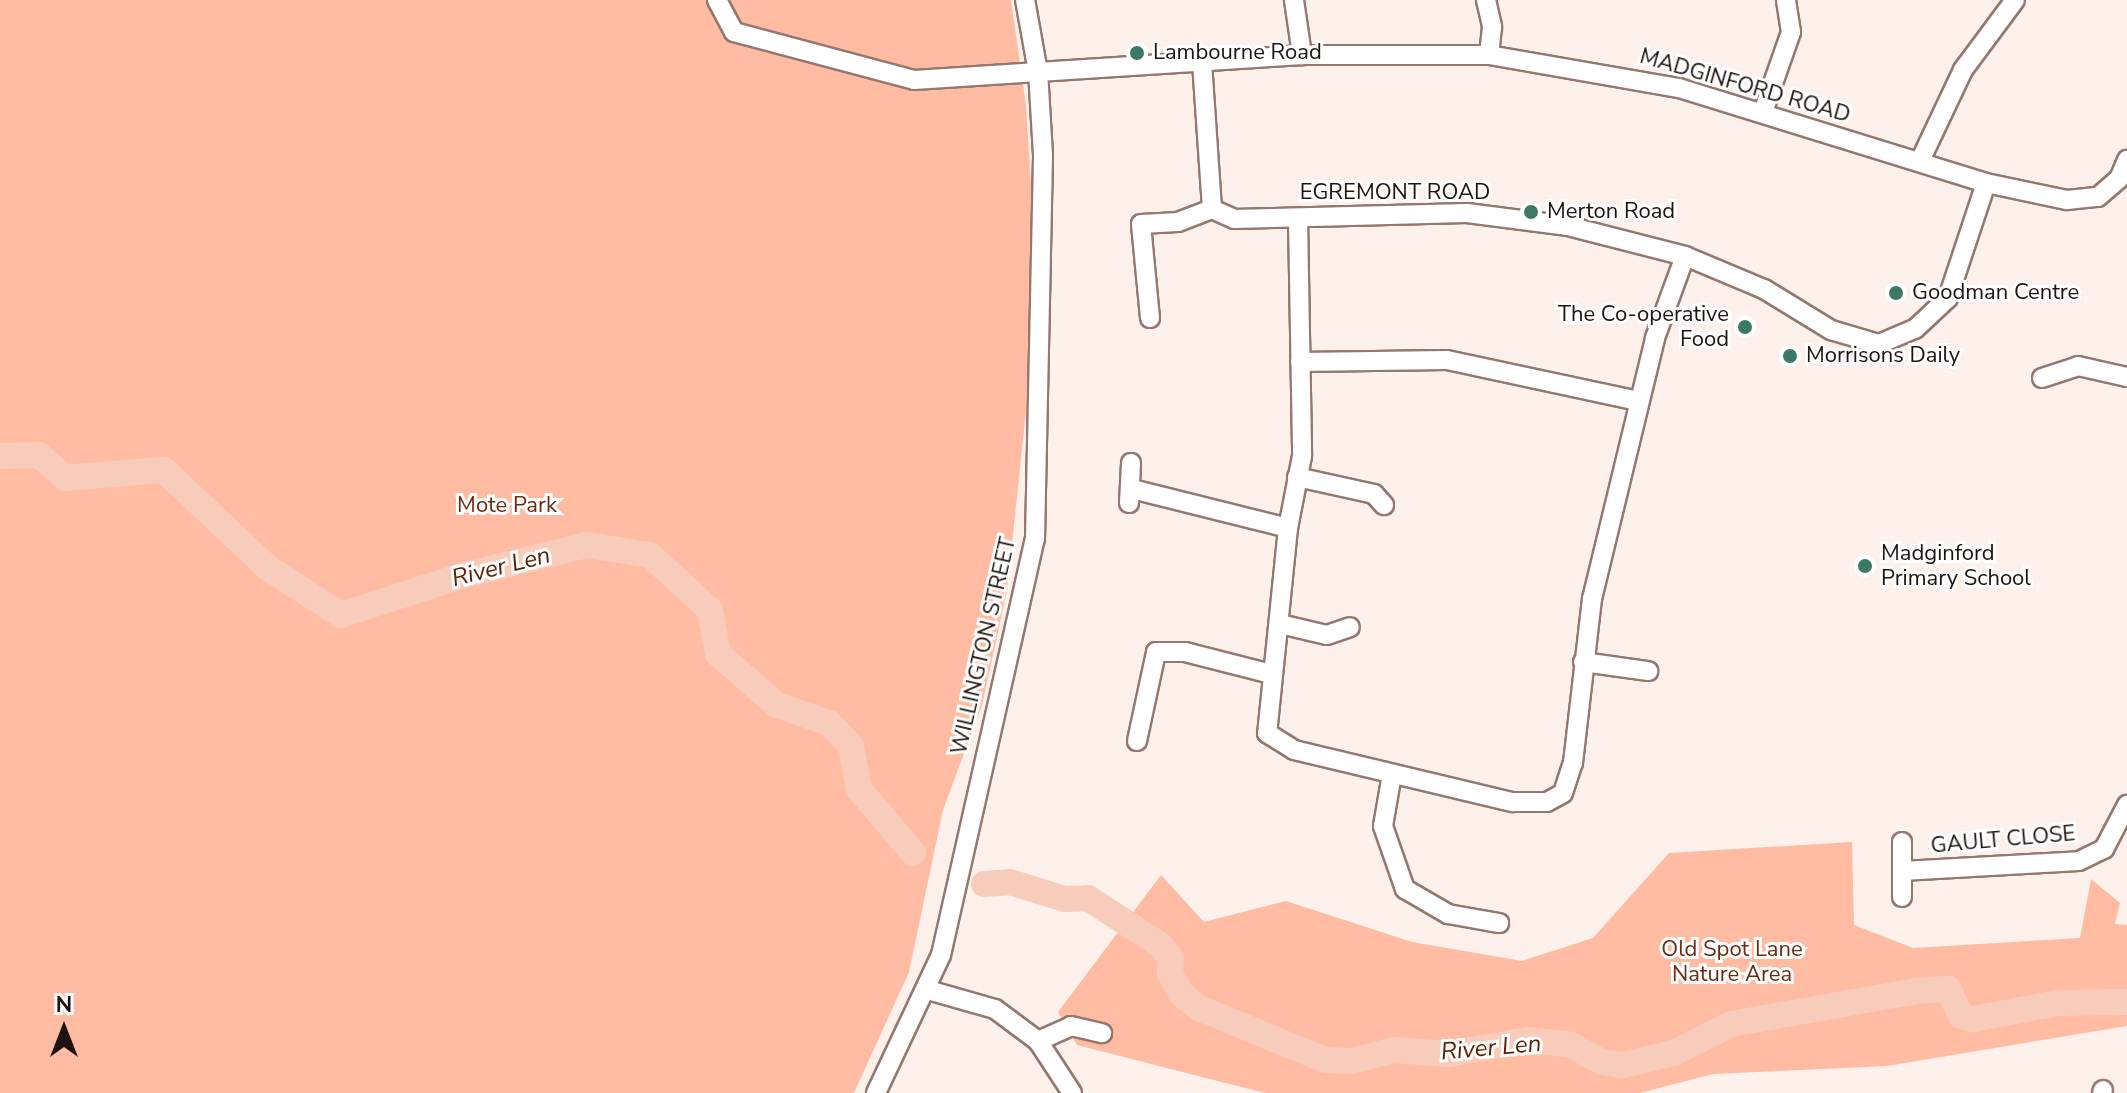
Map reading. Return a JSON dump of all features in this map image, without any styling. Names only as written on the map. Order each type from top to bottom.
[{"type":"street","name":"MADGINFORD ROAD","points":[[717,0],[734,32],[914,80],[1302,55],[1489,55],[1679,88],[1986,183],[2067,200],[2098,197],[2119,179],[2127,160]]},
{"type":"street","name":"WILLINGTON STREET","points":[[876,1093],[928,990],[941,955],[1035,539],[1043,234],[1038,72],[1025,0]]},
{"type":"street","points":[[1294,0],[1302,55]]},
{"type":"street","points":[[1486,0],[1492,27],[1489,55]]},
{"type":"street","points":[[1763,112],[1791,32],[1786,0]]},
{"type":"street","points":[[1920,161],[1963,70],[2015,0]]},
{"type":"street","points":[[1150,318],[1141,224],[1178,222],[1212,209],[1202,62]]},
{"type":"street","name":"EGREMONT ROAD","points":[[1212,209],[1234,219],[1362,213],[1514,217],[1685,256],[1764,289],[1831,330],[1879,344],[1915,329],[1948,298],[1986,183]]},
{"type":"street","points":[[1298,218],[1302,456],[1288,528],[1267,733],[1281,746],[1513,802],[1547,802],[1563,793],[1573,763],[1592,599],[1638,401],[1685,256]]},
{"type":"street","points":[[1300,362],[1447,360],[1638,401]]},
{"type":"street","points":[[2042,378],[2078,366],[2127,377]]},
{"type":"street","points":[[1131,463],[1130,496],[1288,528]]},
{"type":"street","points":[[1297,477],[1374,494],[1384,505]]},
{"type":"street","points":[[1280,624],[1327,635],[1350,627]]},
{"type":"street","points":[[1137,741],[1156,652],[1185,652],[1271,674]]},
{"type":"street","points":[[1583,662],[1648,671]]},
{"type":"street","points":[[1392,774],[1383,826],[1405,889],[1448,914],[1499,923]]},
{"type":"street","name":"GAULT CLOSE","points":[[1902,871],[2079,861],[2104,849],[2127,805]]},
{"type":"street","name":"GAULT CLOSE","points":[[1902,842],[1902,897]]},
{"type":"street","points":[[928,990],[995,1009],[1038,1041],[1072,1093]]},
{"type":"street","points":[[1038,1041],[1071,1026],[1102,1033]]},
{"type":"green space","name":"Mote Park","points":[[0,0],[1011,0],[1026,105],[1035,253],[1029,383],[1007,591],[982,705],[943,810],[909,972],[854,1093],[0,1093]]},
{"type":"green space","name":"Old Spot Lane Nature Area","points":[[1852,842],[1854,925],[1913,948],[2080,938],[2091,879],[2120,903],[2115,924],[2127,925],[2127,1026],[1887,1066],[1713,1074],[1640,1093],[1265,1093],[1077,1045],[1058,1012],[1161,875],[1204,922],[1286,901],[1412,942],[1522,961],[1593,938],[1669,853]]},
{"type":"waterway","name":"River Len","points":[[0,456],[39,455],[65,478],[164,470],[268,568],[341,615],[461,576],[587,545],[650,555],[710,610],[718,654],[777,705],[829,723],[851,746],[859,789],[913,853]]},
{"type":"waterway","name":"River Len","points":[[984,884],[1010,882],[1065,899],[1088,898],[1160,945],[1171,958],[1170,973],[1181,994],[1199,1008],[1325,1060],[1352,1061],[1394,1050],[1449,1054],[1528,1040],[1571,1045],[1602,1062],[1622,1065],[1674,1053],[1731,1024],[1917,991],[1948,989],[1961,1016],[1973,1019],[2058,1003],[2127,1002]]},
{"type":"place","name":"Lambourne Road","points":[[1137,53]]},
{"type":"place","name":"Merton Road","points":[[1531,212]]},
{"type":"place","name":"Goodman Centre","points":[[1896,293]]},
{"type":"place","name":"The Co-operative Food","points":[[1745,327]]},
{"type":"place","name":"Morrisons Daily","points":[[1790,356]]},
{"type":"place","name":"Madginford Primary School","points":[[1865,566]]}]
